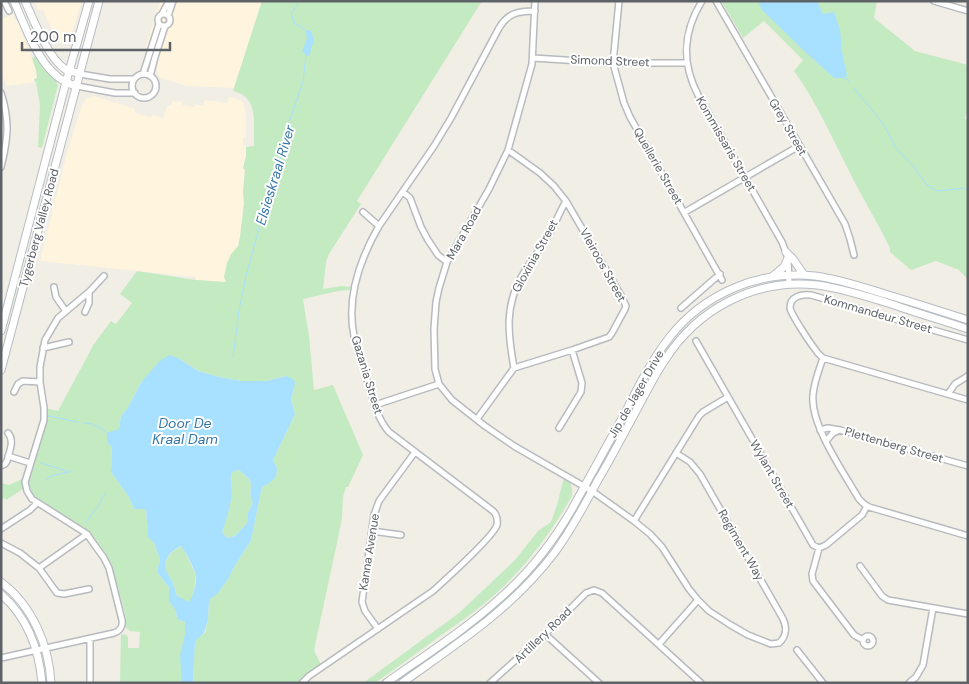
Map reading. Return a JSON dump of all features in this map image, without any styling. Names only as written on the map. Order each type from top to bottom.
[{"type":"main road","points":[[14,1],[45,64],[66,82],[77,86]]},
{"type":"main road","points":[[20,1],[23,9],[20,15]]},
{"type":"main road","points":[[25,1],[53,57],[62,66],[80,74]]},
{"type":"main road","name":"Tygerberg Valley Road","points":[[1,332],[69,70],[90,1]]},
{"type":"main road","name":"Tygerberg Valley Road","points":[[1,370],[99,1]]},
{"type":"main road","points":[[46,46],[60,59],[66,61],[73,58]]},
{"type":"main road","points":[[772,277],[784,267],[787,255],[793,259],[804,275]]},
{"type":"main road","name":"Jip de Jager Drive","points":[[386,683],[468,625],[500,599],[541,555],[556,535],[661,349],[685,320],[706,303],[732,288],[759,279],[804,275],[828,278],[855,285],[968,320]]},
{"type":"main road","name":"Jip de Jager Drive","points":[[402,683],[485,624],[537,574],[573,525],[665,359],[691,327],[707,314],[733,299],[756,290],[789,284],[838,289],[968,328]]},
{"type":"main road","points":[[1,582],[19,598],[38,630],[49,662],[51,683]]},
{"type":"main road","points":[[1,594],[15,607],[32,635],[40,665],[42,683]]},
{"type":"street","points":[[4,1],[8,11]]},
{"type":"street","points":[[143,74],[158,24],[158,17],[162,14],[169,1]]},
{"type":"street","points":[[150,76],[165,26],[170,22],[168,16],[173,1]]},
{"type":"street","name":"Mara Road","points":[[439,384],[435,364],[434,323],[436,302],[447,262],[489,189],[508,150],[533,58],[535,1]]},
{"type":"street","name":"Quellerie Street","points":[[619,1],[613,63],[627,110],[721,277],[681,308]]},
{"type":"street","name":"Kommissaris Street","points":[[702,1],[690,25],[687,38],[687,62],[694,87],[782,242],[787,255],[789,284]]},
{"type":"street","name":"Grey Street","points":[[716,1],[845,224],[854,255]]},
{"type":"street","points":[[934,1],[968,11]]},
{"type":"street","name":"Gazania Street","points":[[302,683],[309,676],[444,582],[490,536],[496,527],[497,518],[493,511],[387,430],[375,405],[354,337],[352,312],[354,288],[359,268],[379,226],[452,118],[502,22],[517,12],[535,11]]},
{"type":"street","points":[[162,14],[168,16]]},
{"type":"street","points":[[158,24],[165,26]]},
{"type":"street","name":"Simond Street","points":[[533,58],[613,63],[687,62]]},
{"type":"street","points":[[80,74],[110,79],[134,79]]},
{"type":"street","points":[[143,74],[153,78],[156,84],[153,94],[145,97],[135,93],[132,86],[134,79],[143,74]]},
{"type":"street","points":[[77,86],[115,94],[135,93]]},
{"type":"street","points":[[1,92],[7,118],[8,133],[1,167]]},
{"type":"street","points":[[685,212],[799,146]]},
{"type":"street","name":"Vleiroos Street","points":[[508,150],[549,181],[566,201],[626,306],[624,313],[609,336],[514,368]]},
{"type":"street","points":[[403,192],[410,198],[428,240],[438,254],[447,262]]},
{"type":"street","name":"Gloxinia Street","points":[[514,368],[508,328],[513,296],[523,273],[548,236],[566,201]]},
{"type":"street","points":[[363,212],[379,226]]},
{"type":"street","points":[[1,658],[90,639],[116,632],[122,627],[123,622],[107,563],[87,534],[37,503],[30,496],[25,482],[44,420],[40,363],[48,334],[56,320],[65,310],[89,292],[104,276]]},
{"type":"street","points":[[54,287],[58,301],[65,310]]},
{"type":"street","points":[[85,312],[89,303],[89,292]]},
{"type":"street","name":"Kommandeur Street","points":[[823,358],[814,348],[790,309],[796,297],[800,295],[817,296],[968,340]]},
{"type":"street","name":"Wylant Street","points":[[696,341],[812,543],[820,548]]},
{"type":"street","points":[[43,348],[69,342]]},
{"type":"street","points":[[559,428],[568,416],[582,388],[572,350]]},
{"type":"street","points":[[968,400],[823,358],[814,387],[812,402],[814,416],[820,430],[859,499],[867,506],[968,536]]},
{"type":"street","points":[[477,419],[514,368]]},
{"type":"street","points":[[948,394],[955,384],[968,376]]},
{"type":"street","points":[[14,392],[18,384],[23,381],[40,382]]},
{"type":"street","points":[[375,405],[439,384],[452,400],[514,446],[592,491],[650,534],[662,547],[698,600],[659,644],[701,683]]},
{"type":"street","points":[[634,521],[699,416],[728,397]]},
{"type":"street","name":"Plettenberg Street","points":[[820,430],[832,428],[968,466]]},
{"type":"street","points":[[826,441],[833,433],[840,430]]},
{"type":"street","points":[[1,466],[6,463],[12,440],[8,433]]},
{"type":"street","name":"Kanna Avenue","points":[[378,629],[365,611],[362,602],[374,515],[379,501],[415,452]]},
{"type":"street","name":"Regiment Way","points":[[676,453],[690,462],[700,474],[782,617],[786,627],[783,640],[778,644],[771,644],[736,629],[709,611],[698,600]]},
{"type":"street","points":[[8,456],[30,463]]},
{"type":"street","points":[[1,529],[30,510],[37,503]]},
{"type":"street","points":[[863,640],[854,635],[813,581],[812,574],[820,548],[860,516],[867,506]]},
{"type":"street","points":[[372,531],[401,535]]},
{"type":"street","points":[[39,568],[87,534]]},
{"type":"street","points":[[1,543],[20,553],[39,568],[55,591],[60,594],[89,589]]},
{"type":"street","points":[[860,566],[885,599],[968,614]]},
{"type":"street","name":"Artillery Road","points":[[494,682],[591,590],[597,590],[602,593],[659,644]]},
{"type":"street","points":[[909,683],[919,673],[923,665],[933,608]]},
{"type":"street","points":[[545,634],[599,683]]},
{"type":"street","points":[[90,639],[90,683]]},
{"type":"street","points":[[797,650],[822,683]]},
{"type":"shaded area","points":[[34,1],[82,1],[69,41],[58,43],[43,10],[39,11]]},
{"type":"shaded area","points":[[160,1],[262,1],[234,88],[187,86],[158,75],[159,58],[152,56],[154,50],[146,47]]},
{"type":"shaded area","points":[[13,14],[14,19],[18,22],[36,70],[37,78],[34,79],[35,82],[7,86],[1,74],[1,20]]},
{"type":"shaded area","points":[[94,96],[135,109],[135,113],[163,118],[167,106],[172,104],[172,101],[183,102],[182,105],[194,107],[195,104],[203,106],[205,100],[227,103],[229,97],[243,102],[246,114],[246,137],[243,138],[243,144],[246,147],[244,203],[239,246],[231,254],[227,283],[196,280],[196,277],[40,261],[67,153],[82,105],[86,99]]},
{"type":"green space","points":[[262,1],[482,1],[357,201],[361,204],[329,254],[326,262],[323,289],[341,286],[352,287],[352,290],[303,299],[309,336],[314,390],[333,385],[363,455],[348,487],[346,487],[343,497],[342,518],[314,650],[321,665],[298,683],[193,683],[195,640],[205,633],[209,600],[218,593],[228,579],[251,540],[262,487],[268,484],[277,468],[273,460],[295,414],[291,400],[294,388],[285,376],[266,381],[242,381],[198,371],[178,358],[142,381],[127,409],[121,416],[119,429],[112,447],[111,472],[129,497],[134,509],[146,509],[148,536],[154,543],[160,559],[157,572],[169,587],[169,601],[176,611],[177,619],[186,622],[182,683],[120,683],[121,634],[128,637],[128,648],[139,648],[140,632],[130,631],[125,627],[126,617],[108,557],[97,541],[85,529],[33,495],[29,487],[29,481],[47,420],[46,408],[58,411],[94,344],[111,321],[116,324],[132,303],[120,294],[137,271],[196,280],[226,282],[224,277],[227,263],[231,254],[238,246],[240,237],[244,203],[245,170],[243,168],[246,147],[254,146],[254,121],[251,105],[242,94],[233,91]]},
{"type":"green space","points":[[723,1],[877,1],[874,18],[915,51],[968,65],[968,108],[965,119],[968,120],[968,280],[959,270],[936,261],[911,270],[890,252],[885,238],[823,119],[794,71],[803,60],[764,21],[743,38]]},
{"type":"green space","points":[[36,56],[42,67],[58,85],[42,148],[38,147],[40,105],[34,79],[37,78],[36,70],[32,58]]},
{"type":"green space","points":[[239,470],[248,478],[251,484],[251,500],[253,503],[248,513],[247,523],[235,536],[227,538],[222,532],[232,491],[230,476],[232,472]]},
{"type":"green space","points":[[564,477],[571,485],[572,496],[541,544],[513,577],[473,613],[375,683],[363,683],[459,613],[515,560],[538,531],[551,522]]},
{"type":"green space","points":[[22,479],[23,489],[6,500],[5,498],[1,500],[1,483],[9,485]]},
{"type":"green space","points":[[182,546],[196,575],[193,598],[189,603],[177,596],[173,583],[164,570],[169,555]]},
{"type":"water","points":[[758,1],[818,1],[823,14],[834,12],[840,30],[847,75],[844,78],[834,78],[762,10]]},
{"type":"water","points":[[308,30],[312,33],[314,43],[311,47],[310,55],[307,56],[302,51],[307,39],[306,31]]},
{"type":"water","name":"Door De Kraal Dam","points":[[169,355],[178,358],[198,371],[219,377],[242,381],[266,381],[286,376],[293,379],[295,383],[291,400],[295,414],[273,460],[277,468],[276,477],[262,487],[251,540],[228,579],[218,593],[209,600],[208,620],[204,633],[195,641],[193,683],[182,683],[180,656],[185,634],[185,622],[177,619],[176,611],[169,601],[169,587],[157,572],[160,559],[154,543],[148,537],[146,509],[134,509],[129,497],[111,472],[112,447],[107,442],[107,433],[119,429],[121,416],[127,409],[142,381],[160,361]],"holes":[[[239,470],[248,478],[251,484],[251,500],[253,503],[248,513],[247,523],[235,536],[227,538],[222,532],[232,492],[231,475],[232,472]],[[181,546],[190,560],[196,575],[194,590],[189,602],[177,596],[173,583],[165,569],[169,555]]]},
{"type":"waterway","name":"Elsieskraal River","points":[[298,1],[297,6],[291,13],[295,24],[306,31]]},
{"type":"waterway","name":"Elsieskraal River","points":[[233,358],[239,310],[246,276],[267,198],[277,173],[286,131],[303,82],[306,54]]},
{"type":"waterway","points":[[844,78],[849,82]]},
{"type":"waterway","points":[[854,88],[884,125],[896,148],[914,167],[926,184],[937,191],[964,188],[968,190]]},
{"type":"waterway","points":[[48,416],[78,422]]},
{"type":"waterway","points":[[84,423],[92,424]]},
{"type":"waterway","points":[[93,425],[107,433]]},
{"type":"waterway","points":[[41,463],[70,472]]},
{"type":"waterway","points":[[46,480],[51,476],[69,472]]},
{"type":"waterway","points":[[101,500],[106,493]]},
{"type":"waterway","points":[[86,522],[101,502]]}]
